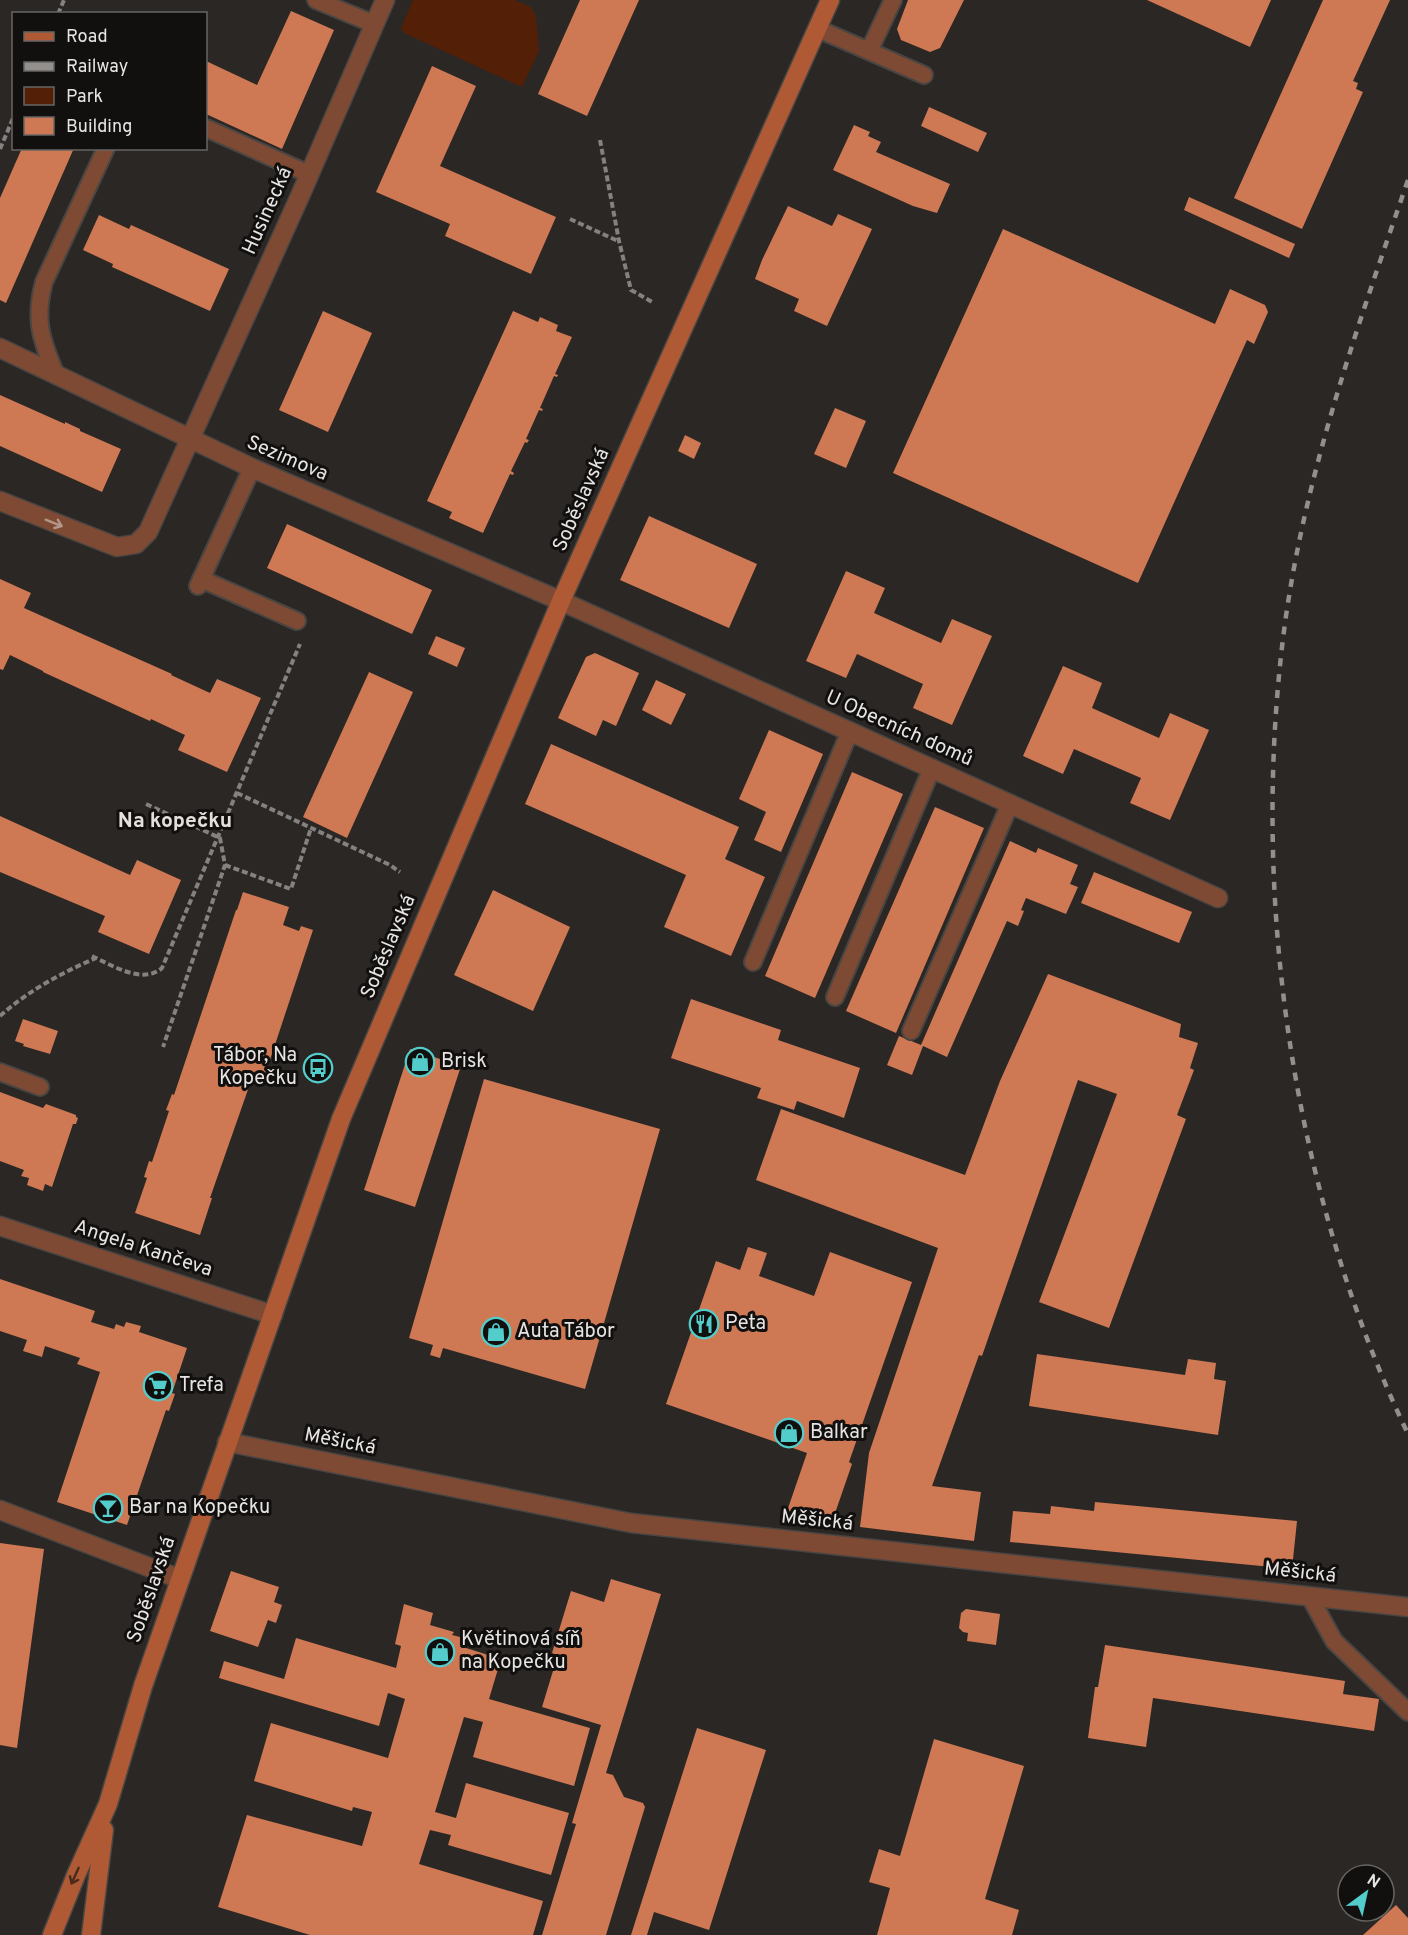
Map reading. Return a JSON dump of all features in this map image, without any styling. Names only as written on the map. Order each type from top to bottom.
[{"type":"main road","name":"Soběslavská","points":[[52,1935],[108,1804],[142,1686],[341,1119],[561,601],[830,0]]},
{"type":"main road","points":[[91,1935],[98,1862],[108,1804]]},
{"type":"street","name":"Husinecká","points":[[0,501],[117,547],[136,544],[148,532],[385,0]]},
{"type":"street","name":"Sezimova","points":[[0,348],[252,468],[561,601]]},
{"type":"street","name":"U Obecních domů","points":[[561,601],[1218,898]]},
{"type":"street","name":"Angela Kančeva","points":[[0,1226],[273,1315]]},
{"type":"street","name":"Měšická","points":[[227,1442],[631,1523],[1408,1607]]},
{"type":"street","points":[[0,1510],[180,1579]]},
{"type":"lane","points":[[316,0],[374,24]]},
{"type":"lane","points":[[869,51],[893,0]]},
{"type":"lane","points":[[818,28],[924,75]]},
{"type":"lane","points":[[207,128],[309,174]]},
{"type":"lane","points":[[56,375],[40,332],[39,299],[44,282],[105,150]]},
{"type":"lane","points":[[252,468],[200,583],[297,621]]},
{"type":"lane","points":[[753,962],[850,731]]},
{"type":"lane","points":[[835,997],[932,768]]},
{"type":"lane","points":[[911,1031],[1010,804]]},
{"type":"lane","points":[[0,1072],[40,1087]]},
{"type":"lane","points":[[1310,1597],[1334,1641],[1408,1712]]},
{"type":"path","points":[[0,149],[12,121]]},
{"type":"path","points":[[600,140],[619,241],[631,290],[654,303]]},
{"type":"path","points":[[570,219],[619,241]]},
{"type":"path","points":[[0,1016],[19,999],[94,957],[140,976],[156,973],[162,968],[304,636],[297,621]]},
{"type":"path","points":[[237,793],[390,865],[400,872]]},
{"type":"path","points":[[146,804],[220,838],[225,865],[163,1047]]},
{"type":"path","points":[[225,865],[291,889],[311,828]]},
{"type":"green space","points":[[413,0],[515,0],[531,7],[536,17],[539,51],[522,87],[404,33],[401,28]]},
{"type":"building","points":[[580,0],[639,0],[587,116],[538,94]]},
{"type":"building","points":[[908,0],[964,0],[940,48],[930,52],[901,40],[897,29]]},
{"type":"building","points":[[1147,0],[1271,0],[1250,47]]},
{"type":"building","points":[[1323,0],[1390,0],[1353,81],[1358,83],[1356,89],[1363,92],[1302,229],[1234,198]]},
{"type":"building","points":[[291,11],[334,30],[282,149],[207,114],[207,61],[257,85]]},
{"type":"building","points":[[432,66],[476,86],[440,166],[556,217],[531,274],[445,236],[450,224],[376,192]]},
{"type":"building","points":[[929,107],[987,133],[978,152],[921,126]]},
{"type":"building","points":[[854,125],[870,132],[868,136],[881,142],[876,152],[950,184],[937,213],[913,206],[833,170]]},
{"type":"building","points":[[21,150],[73,150],[6,303],[0,300],[0,198]]},
{"type":"building","points":[[1189,197],[1295,244],[1289,258],[1184,210]]},
{"type":"building","points":[[788,206],[832,226],[838,214],[872,229],[827,326],[794,311],[799,299],[755,279]]},
{"type":"building","points":[[99,215],[129,229],[131,225],[229,269],[210,311],[112,267],[113,264],[83,250]]},
{"type":"building","points":[[1003,229],[1215,324],[1230,289],[1265,305],[1268,312],[1254,344],[1247,340],[1138,583],[893,473]]},
{"type":"building","points":[[323,311],[372,333],[328,432],[279,410]]},
{"type":"building","points":[[513,311],[538,322],[540,317],[558,325],[556,331],[572,337],[555,374],[558,375],[554,376],[540,408],[543,409],[539,410],[526,439],[529,440],[525,442],[511,471],[514,473],[510,474],[483,533],[449,518],[452,512],[427,501]]},
{"type":"building","points":[[0,395],[65,424],[65,422],[121,449],[102,492],[0,446]]},
{"type":"building","points":[[835,408],[866,421],[846,468],[814,454]]},
{"type":"building","points":[[685,435],[701,443],[694,459],[678,451]]},
{"type":"building","points":[[649,516],[757,564],[729,628],[620,580]]},
{"type":"building","points":[[287,524],[432,590],[412,634],[267,568]]},
{"type":"building","points":[[846,571],[885,588],[874,613],[941,643],[952,619],[992,636],[952,725],[913,708],[923,684],[857,654],[846,678],[806,661]]},
{"type":"building","points":[[0,579],[31,593],[24,608],[210,693],[217,679],[261,698],[227,772],[178,750],[185,735],[151,719],[150,721],[10,655],[3,670],[0,669]]},
{"type":"building","points":[[436,636],[465,648],[457,667],[428,654]]},
{"type":"building","points":[[595,653],[639,673],[616,726],[603,720],[596,736],[558,718],[586,657]]},
{"type":"building","points":[[1063,666],[1102,683],[1092,708],[1159,738],[1170,713],[1209,730],[1170,820],[1130,803],[1141,778],[1074,749],[1063,774],[1023,756]]},
{"type":"building","points":[[369,672],[413,692],[347,838],[303,817]]},
{"type":"building","points":[[656,680],[686,694],[671,725],[642,710]]},
{"type":"building","points":[[769,730],[823,754],[781,852],[754,840],[766,812],[739,799]]},
{"type":"building","points":[[551,744],[739,827],[725,859],[765,877],[731,956],[664,927],[686,875],[525,804]]},
{"type":"building","points":[[852,772],[903,794],[815,998],[765,976]]},
{"type":"building","points":[[935,807],[984,828],[896,1033],[846,1011]]},
{"type":"building","points":[[0,816],[130,875],[137,860],[181,880],[149,954],[98,932],[105,916],[0,872]]},
{"type":"building","points":[[1010,841],[1036,853],[1038,848],[1078,865],[1070,884],[1078,887],[1066,914],[1026,898],[1018,926],[1007,921],[947,1057],[923,1046],[912,1075],[887,1065],[899,1036],[921,1045]]},
{"type":"building","points":[[1094,872],[1192,912],[1179,943],[1081,903]]},
{"type":"building","points":[[493,890],[570,927],[533,1011],[454,975]]},
{"type":"building","points":[[243,892],[289,907],[283,925],[299,931],[301,926],[313,930],[262,1084],[251,1081],[210,1198],[212,1198],[200,1235],[135,1213],[147,1178],[144,1177],[149,1161],[152,1162],[169,1111],[166,1110],[172,1094],[174,1095]]},
{"type":"building","points":[[1048,974],[1181,1024],[1179,1037],[1198,1043],[1190,1068],[1194,1070],[1177,1115],[1186,1119],[1109,1328],[1039,1302],[1117,1094],[1078,1080],[982,1356],[979,1355],[932,1486],[981,1492],[974,1541],[860,1527],[869,1453],[938,1248],[756,1180],[781,1109],[965,1175],[1000,1081]]},
{"type":"building","points":[[691,999],[781,1030],[778,1040],[860,1068],[844,1118],[797,1101],[794,1110],[757,1098],[761,1088],[671,1058]]},
{"type":"building","points":[[23,1019],[58,1031],[50,1054],[23,1046],[24,1044],[15,1041]]},
{"type":"building","points":[[410,1049],[461,1066],[415,1207],[364,1190]]},
{"type":"building","points":[[484,1079],[660,1129],[585,1389],[443,1348],[440,1358],[430,1355],[433,1345],[409,1338]]},
{"type":"building","points":[[0,1092],[43,1108],[46,1104],[76,1115],[78,1118],[76,1124],[73,1124],[52,1187],[45,1184],[43,1191],[27,1185],[29,1178],[21,1176],[24,1170],[0,1161]]},
{"type":"building","points":[[748,1247],[767,1253],[759,1276],[814,1296],[830,1252],[912,1282],[849,1462],[852,1464],[832,1522],[786,1514],[807,1453],[666,1404],[716,1261],[740,1270]]},
{"type":"building","points":[[0,1279],[95,1311],[91,1322],[114,1329],[116,1324],[124,1327],[126,1322],[141,1326],[139,1332],[187,1348],[172,1393],[175,1394],[169,1411],[166,1410],[127,1525],[57,1502],[100,1372],[77,1364],[80,1358],[45,1346],[42,1357],[23,1351],[27,1340],[0,1331]]},
{"type":"building","points":[[1037,1354],[1185,1375],[1188,1359],[1216,1363],[1214,1379],[1226,1381],[1218,1435],[1029,1406]]},
{"type":"building","points":[[1095,1502],[1297,1521],[1292,1569],[1010,1542],[1013,1511],[1050,1514],[1051,1506],[1094,1511]]},
{"type":"building","points":[[0,1543],[44,1549],[17,1748],[0,1745]]},
{"type":"building","points":[[231,1571],[279,1587],[274,1602],[282,1605],[276,1623],[268,1620],[258,1647],[210,1631]]},
{"type":"building","points":[[611,1579],[661,1594],[606,1773],[613,1775],[624,1797],[643,1803],[645,1807],[606,1935],[542,1935],[576,1824],[572,1823],[601,1725],[542,1707],[556,1661],[564,1658],[552,1653],[571,1591],[604,1602]]},
{"type":"building","points":[[404,1604],[433,1613],[430,1625],[468,1639],[466,1648],[501,1659],[489,1699],[590,1728],[574,1786],[473,1757],[483,1722],[464,1717],[435,1812],[456,1818],[466,1783],[569,1813],[551,1875],[448,1845],[451,1835],[430,1830],[419,1864],[543,1901],[533,1935],[310,1935],[218,1907],[247,1815],[362,1846],[372,1812],[353,1807],[352,1811],[254,1781],[271,1723],[388,1758],[405,1699],[388,1693],[379,1726],[219,1678],[224,1661],[284,1679],[296,1638],[396,1668],[401,1646],[395,1644]]},
{"type":"building","points":[[966,1609],[1000,1614],[996,1645],[967,1641],[968,1633],[959,1628],[961,1613]]},
{"type":"building","points":[[1105,1645],[1345,1681],[1343,1694],[1379,1699],[1374,1731],[1153,1698],[1146,1747],[1088,1738],[1095,1687],[1098,1687]]},
{"type":"building","points":[[697,1728],[766,1750],[709,1930],[654,1912],[647,1935],[631,1935]]},
{"type":"building","points":[[934,1739],[1024,1766],[985,1899],[1019,1910],[1012,1935],[877,1935],[890,1888],[869,1882],[879,1849],[900,1856]]},
{"type":"building","points":[[1396,1905],[1408,1918],[1408,1935],[1363,1935],[1376,1923],[1396,1923]]},
{"type":"railway","points":[[1408,180],[1336,399],[1320,454],[1294,566],[1285,623],[1275,725],[1273,829],[1277,933],[1289,1038],[1308,1141],[1334,1242],[1368,1340],[1408,1434]]},
{"type":"place","name":"Brisk","points":[[420,1062]]},
{"type":"place","name":"Tábor, Na Kopečku","points":[[318,1068]]},
{"type":"place","name":"Peta","points":[[704,1324]]},
{"type":"place","name":"Auta Tábor","points":[[496,1332]]},
{"type":"place","name":"Trefa","points":[[158,1386]]},
{"type":"place","name":"Balkar","points":[[789,1433]]},
{"type":"place","name":"Bar na Kopečku","points":[[108,1508]]},
{"type":"place","name":"Květinová síň na Kopečku","points":[[440,1652]]},
{"type":"district","name":"Na kopečku","points":[[175,821]]}]
